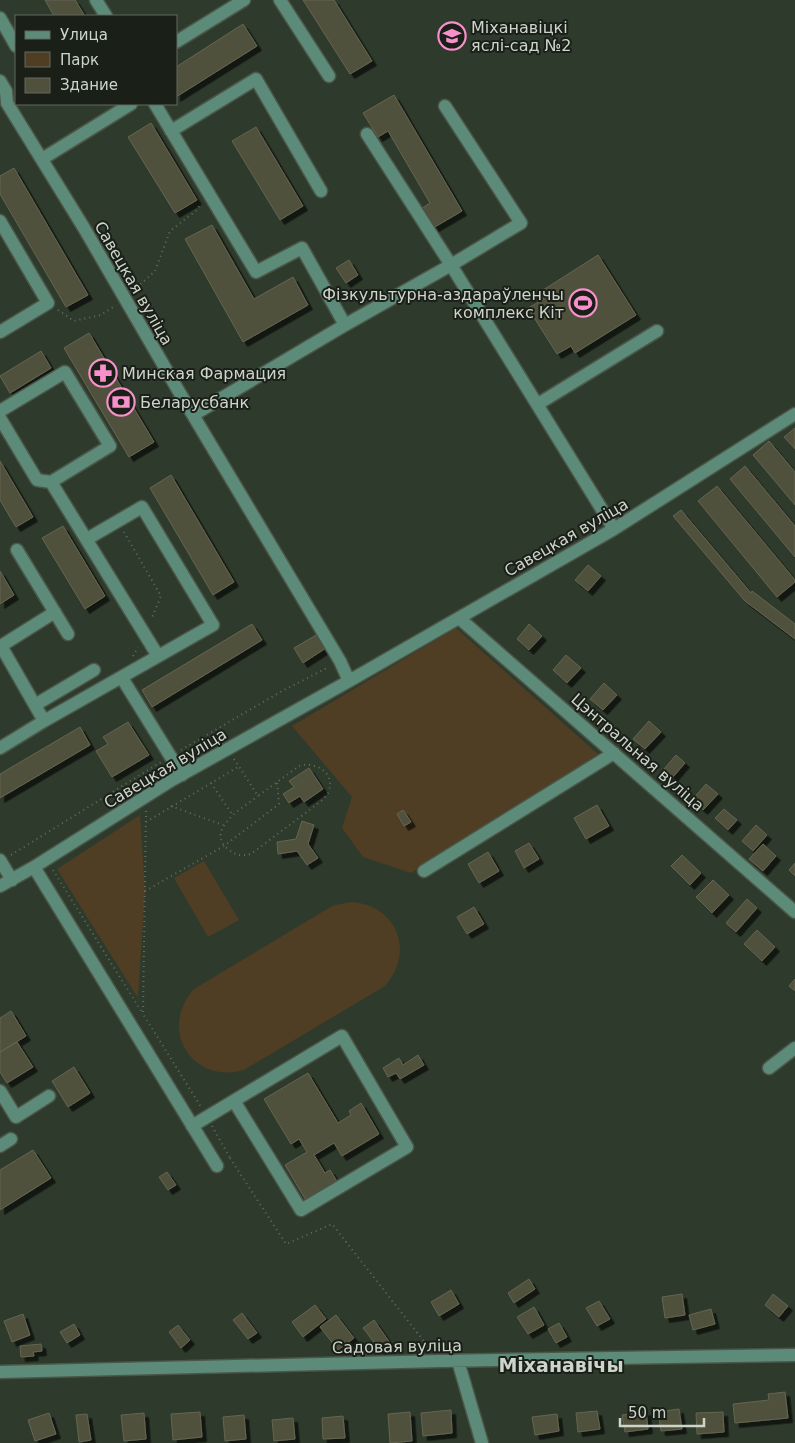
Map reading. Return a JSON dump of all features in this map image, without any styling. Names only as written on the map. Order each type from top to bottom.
[{"type":"street","points":[[96,0],[105,15]]},
{"type":"street","points":[[178,41],[244,0]]},
{"type":"street","points":[[280,0],[329,76]]},
{"type":"street","points":[[0,18],[15,44]]},
{"type":"street","points":[[171,131],[256,79],[321,191]]},
{"type":"street","name":"Савецкая вуліца","points":[[0,81],[6,91],[8,102],[340,661],[349,681]]},
{"type":"street","points":[[42,159],[129,105]]},
{"type":"street","points":[[156,105],[256,272],[302,248],[344,325]]},
{"type":"street","points":[[193,414],[344,325],[452,265],[521,223],[446,106]]},
{"type":"street","points":[[367,134],[452,265],[614,529]]},
{"type":"street","points":[[0,221],[48,303],[2,327]]},
{"type":"street","points":[[538,404],[657,331]]},
{"type":"street","points":[[0,411],[65,372],[110,446],[52,482],[37,480],[0,418]]},
{"type":"street","name":"Савецкая вуліца","points":[[0,886],[46,860],[182,775],[614,529],[795,414]]},
{"type":"street","points":[[52,482],[158,656]]},
{"type":"street","points":[[0,748],[213,624],[142,507],[86,539]]},
{"type":"street","points":[[17,550],[68,634]]},
{"type":"street","points":[[44,721],[1,646],[55,612]]},
{"type":"street","name":"Цэнтральная вуліца","points":[[459,618],[795,912]]},
{"type":"street","points":[[35,705],[94,670]]},
{"type":"street","points":[[122,678],[182,775]]},
{"type":"street","points":[[424,871],[614,753]]},
{"type":"street","points":[[0,860],[12,880]]},
{"type":"street","points":[[34,867],[217,1166]]},
{"type":"street","points":[[192,1126],[342,1036],[407,1148],[301,1210],[234,1101]]},
{"type":"street","points":[[769,1068],[795,1048]]},
{"type":"street","points":[[0,1091],[16,1117],[49,1096]]},
{"type":"street","name":"Садовая вуліца","points":[[0,1372],[440,1361],[795,1355]]},
{"type":"street","points":[[458,1361],[482,1443]]},
{"type":"path","points":[[48,303],[74,321],[101,315],[125,299],[155,271],[170,231],[197,210],[208,191]]},
{"type":"path","points":[[117,521],[160,596],[145,635],[131,660]]},
{"type":"path","points":[[227,749],[258,796]]},
{"type":"path","points":[[305,764],[321,768],[330,780],[330,788],[320,802],[251,854],[237,855],[224,846],[221,839],[224,825],[233,815],[258,796],[298,766],[305,764]]},
{"type":"path","points":[[146,822],[239,767]]},
{"type":"path","points":[[145,891],[224,846],[279,804],[277,782]]},
{"type":"path","points":[[211,783],[233,815]]},
{"type":"path","points":[[143,1014],[146,796]]},
{"type":"path","points":[[171,806],[224,825]]},
{"type":"path","points":[[46,860],[207,1117],[230,1158],[286,1244],[332,1224],[440,1361]]},
{"type":"path","points":[[217,1166],[230,1158]]},
{"type":"green space","points":[[456,628],[598,754],[411,873],[363,857],[342,828],[352,797],[292,726]]},
{"type":"green space","points":[[140,815],[145,891],[138,998],[57,869]]},
{"type":"green space","points":[[204,861],[239,920],[208,937],[174,878]]},
{"type":"green space","points":[[352,902],[368,905],[381,912],[391,921],[397,933],[400,946],[399,959],[394,973],[385,986],[244,1070],[225,1072],[209,1069],[196,1062],[186,1050],[180,1036],[179,1021],[184,1005],[194,989],[327,909],[335,905]]},
{"type":"building","points":[[45,0],[75,0],[84,15],[53,15]]},
{"type":"building","points":[[303,0],[334,0],[372,61],[350,74]]},
{"type":"building","points":[[243,24],[257,46],[178,96],[178,66]]},
{"type":"building","points":[[394,95],[462,211],[433,228],[421,209],[430,203],[388,131],[378,137],[363,113]]},
{"type":"building","points":[[151,123],[197,200],[175,213],[128,137]]},
{"type":"building","points":[[256,127],[303,206],[280,220],[232,141]]},
{"type":"building","points":[[14,168],[88,295],[66,307],[0,194],[0,176]]},
{"type":"building","points":[[212,225],[254,299],[293,277],[308,305],[243,342],[185,239]]},
{"type":"building","name":"Фізкультурна-аздараўленчы комплекс Кіт","points":[[598,255],[636,315],[575,353],[571,346],[557,354],[528,308],[544,299],[540,292]]},
{"type":"building","points":[[349,260],[358,275],[346,283],[336,268]]},
{"type":"building","points":[[89,333],[154,442],[129,457],[64,348]]},
{"type":"building","points":[[41,351],[51,368],[10,393],[0,376]]},
{"type":"building","points":[[795,428],[795,449],[784,437]]},
{"type":"building","points":[[769,441],[795,472],[795,505],[753,455]]},
{"type":"building","points":[[0,461],[33,517],[16,527],[0,500]]},
{"type":"building","points":[[745,466],[795,526],[795,557],[730,479]]},
{"type":"building","points":[[171,475],[234,582],[213,595],[150,488]]},
{"type":"building","points":[[717,486],[795,580],[777,597],[698,501]]},
{"type":"building","points":[[681,510],[751,593],[752,591],[795,624],[795,639],[745,601],[673,516]]},
{"type":"building","points":[[63,526],[105,596],[85,609],[42,538]]},
{"type":"building","points":[[588,565],[601,576],[588,591],[575,580]]},
{"type":"building","points":[[0,571],[14,595],[0,604]]},
{"type":"building","points":[[252,624],[262,640],[152,707],[142,690]]},
{"type":"building","points":[[529,624],[542,636],[529,650],[517,639]]},
{"type":"building","points":[[318,634],[326,648],[303,663],[294,648]]},
{"type":"building","points":[[566,655],[581,668],[567,683],[553,670]]},
{"type":"building","points":[[604,683],[617,695],[603,710],[590,699]]},
{"type":"building","points":[[649,721],[661,732],[645,749],[633,739]]},
{"type":"building","points":[[128,722],[149,755],[112,777],[96,751],[108,744],[103,737]]},
{"type":"building","points":[[80,727],[90,745],[0,798],[0,774]]},
{"type":"building","points":[[676,755],[685,763],[673,777],[664,769]]},
{"type":"building","points":[[309,768],[323,789],[304,802],[300,796],[289,803],[283,794],[294,787],[289,781]]},
{"type":"building","points":[[706,784],[718,794],[703,810],[692,800]]},
{"type":"building","points":[[597,805],[609,826],[586,839],[574,818]]},
{"type":"building","points":[[724,809],[737,820],[728,830],[715,818]]},
{"type":"building","points":[[403,810],[411,822],[404,826],[397,814]]},
{"type":"building","points":[[302,821],[314,825],[308,844],[318,858],[307,865],[297,851],[278,854],[277,842],[296,839]]},
{"type":"building","points":[[756,825],[767,835],[753,851],[742,841]]},
{"type":"building","points":[[529,843],[539,859],[524,868],[515,851]]},
{"type":"building","points":[[763,844],[776,856],[763,871],[749,859]]},
{"type":"building","points":[[488,852],[499,871],[479,883],[468,864]]},
{"type":"building","points":[[682,855],[701,873],[690,885],[671,866]]},
{"type":"building","points":[[795,863],[795,876],[789,870]]},
{"type":"building","points":[[713,880],[729,895],[712,913],[696,897]]},
{"type":"building","points":[[747,899],[757,908],[736,932],[726,923]]},
{"type":"building","points":[[474,907],[484,924],[467,934],[457,917]]},
{"type":"building","points":[[757,930],[775,947],[762,961],[744,944]]},
{"type":"building","points":[[795,979],[795,991],[789,986]]},
{"type":"building","points":[[11,1011],[26,1036],[0,1052],[0,1018]]},
{"type":"building","points":[[17,1042],[33,1067],[7,1083],[0,1072],[0,1052]]},
{"type":"building","points":[[418,1055],[424,1065],[400,1079],[396,1073],[388,1077],[383,1068],[399,1058],[403,1065]]},
{"type":"building","points":[[74,1067],[90,1093],[68,1107],[52,1081]]},
{"type":"building","points":[[308,1073],[338,1123],[351,1115],[349,1111],[361,1103],[379,1134],[342,1156],[334,1143],[314,1155],[325,1173],[330,1170],[338,1183],[307,1202],[285,1165],[307,1152],[299,1139],[291,1144],[264,1099]]},
{"type":"building","points":[[33,1150],[51,1178],[0,1210],[0,1170]]},
{"type":"building","points":[[167,1172],[176,1185],[168,1190],[159,1177]]},
{"type":"building","points":[[529,1279],[535,1289],[514,1303],[508,1293]]},
{"type":"building","points":[[451,1290],[459,1304],[439,1316],[431,1302]]},
{"type":"building","points":[[682,1294],[685,1315],[665,1318],[662,1297]]},
{"type":"building","points":[[773,1294],[788,1306],[779,1317],[765,1305]]},
{"type":"building","points":[[599,1301],[610,1319],[597,1326],[586,1308]]},
{"type":"building","points":[[315,1305],[326,1319],[303,1337],[292,1322]]},
{"type":"building","points":[[534,1307],[544,1325],[528,1334],[517,1317]]},
{"type":"building","points":[[711,1309],[715,1324],[693,1330],[689,1315]]},
{"type":"building","points":[[242,1313],[257,1333],[248,1339],[233,1320]]},
{"type":"building","points":[[23,1314],[30,1335],[12,1342],[4,1321]]},
{"type":"building","points":[[336,1315],[354,1338],[338,1350],[320,1327]]},
{"type":"building","points":[[374,1320],[390,1343],[380,1350],[363,1328]]},
{"type":"building","points":[[559,1323],[567,1337],[556,1343],[548,1329]]},
{"type":"building","points":[[74,1324],[80,1335],[67,1343],[60,1332]]},
{"type":"building","points":[[178,1325],[190,1340],[181,1348],[169,1332]]},
{"type":"building","points":[[41,1344],[42,1351],[33,1352],[34,1356],[21,1357],[20,1346]]},
{"type":"building","points":[[785,1392],[788,1418],[735,1423],[733,1404],[769,1400],[768,1394]]},
{"type":"building","points":[[679,1409],[682,1429],[661,1431],[658,1412]]},
{"type":"building","points":[[451,1410],[452,1433],[423,1436],[421,1413]]},
{"type":"building","points":[[597,1411],[600,1429],[578,1432],[576,1413]]},
{"type":"building","points":[[646,1411],[648,1429],[625,1432],[622,1415]]},
{"type":"building","points":[[200,1412],[202,1437],[173,1440],[171,1414]]},
{"type":"building","points":[[410,1412],[412,1441],[390,1443],[388,1414]]},
{"type":"building","points":[[723,1412],[724,1432],[697,1434],[696,1413]]},
{"type":"building","points":[[49,1413],[56,1434],[35,1441],[28,1420]]},
{"type":"building","points":[[144,1413],[146,1439],[124,1441],[121,1415]]},
{"type":"building","points":[[87,1414],[91,1440],[79,1442],[76,1415]]},
{"type":"building","points":[[557,1414],[559,1431],[535,1435],[532,1417]]},
{"type":"building","points":[[244,1415],[246,1439],[225,1441],[223,1417]]},
{"type":"building","points":[[343,1416],[345,1438],[323,1439],[322,1418]]},
{"type":"building","points":[[293,1418],[295,1439],[274,1441],[272,1420]]},
{"type":"place","name":"Міханавіцкі яслі-сад №2","points":[[452,36]]},
{"type":"place","name":"Фізкультурна-аздараўленчы комплекс Кіт","points":[[583,303]]},
{"type":"place","name":"Минская Фармация","points":[[103,373]]},
{"type":"place","name":"Беларусбанк","points":[[121,402]]},
{"type":"district","name":"Міханавічы","points":[[561,1365]]}]
